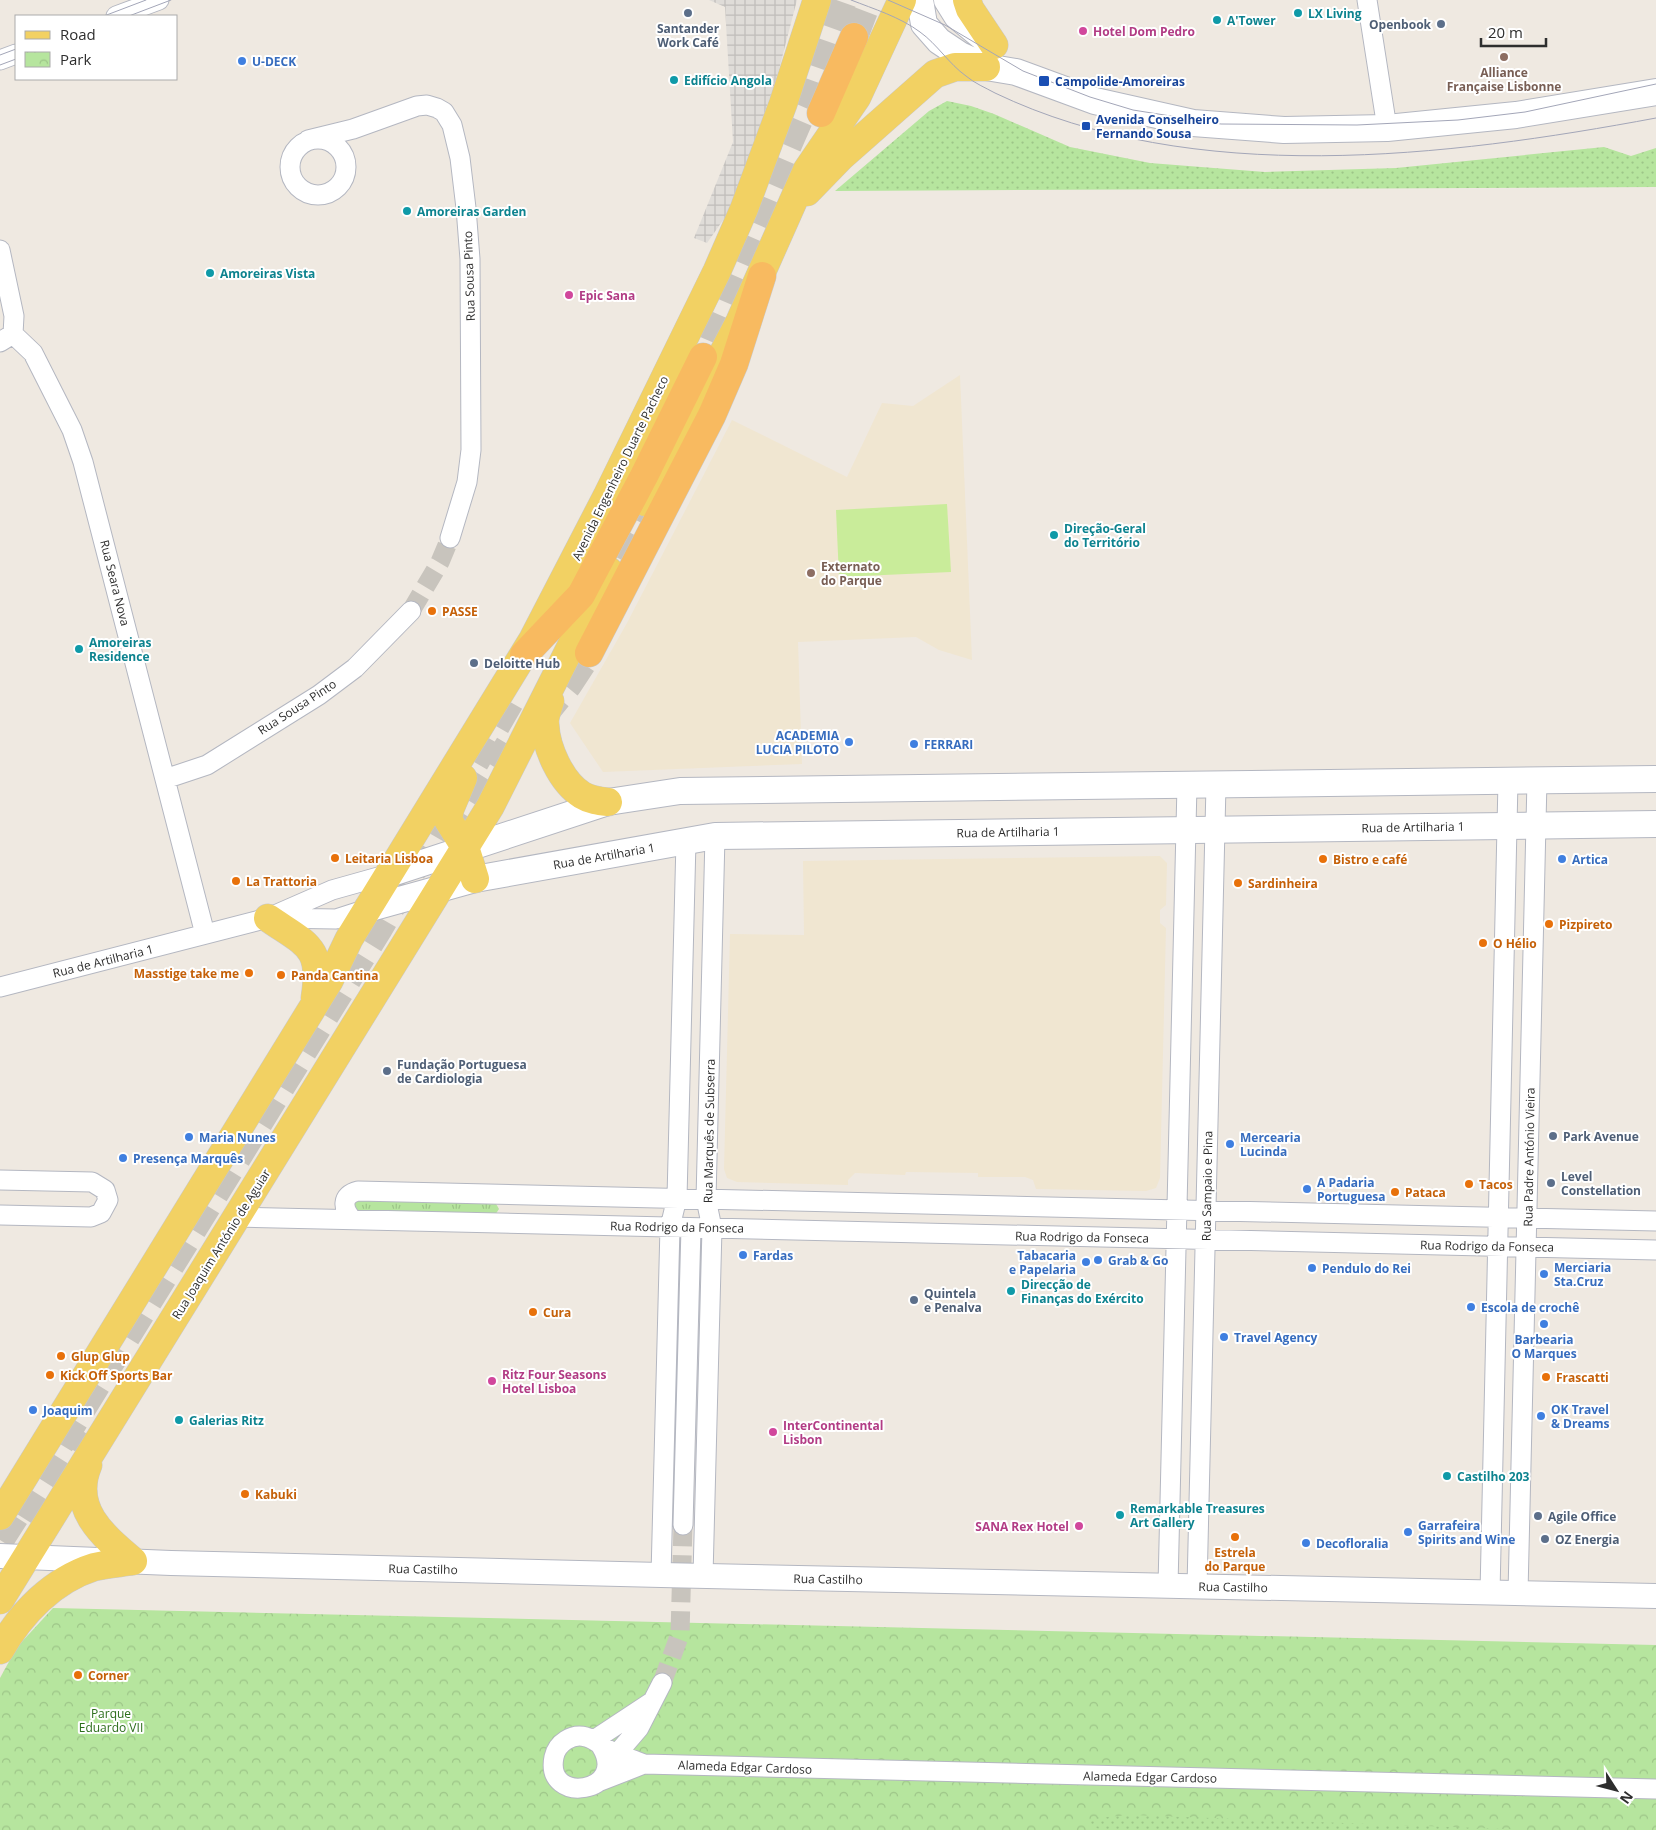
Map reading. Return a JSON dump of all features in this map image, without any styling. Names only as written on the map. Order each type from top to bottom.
[{"type":"highway","points":[[821,113],[854,38]]},
{"type":"highway","points":[[589,653],[712,415],[734,364],[762,276]]},
{"type":"highway","points":[[520,661],[581,595],[704,357]]},
{"type":"main road","name":"Avenida Engenheiro Duarte Pacheco","points":[[367,909],[520,661],[607,496],[717,272],[772,137],[817,0]]},
{"type":"main road","points":[[440,888],[490,807],[555,681],[575,634],[711,378],[762,276],[807,170],[857,97],[902,0]]},
{"type":"main road","points":[[920,0],[924,24],[939,41],[960,56],[990,56]]},
{"type":"main road","points":[[947,0],[957,16],[990,56],[1016,72],[1095,101],[1192,123],[1284,130],[1387,128],[1516,115],[1656,92]]},
{"type":"main road","points":[[967,0],[990,56]]},
{"type":"main road","points":[[790,212],[830,168],[935,74],[990,56]]},
{"type":"main road","points":[[475,879],[465,848],[448,820],[450,809],[520,661]]},
{"type":"main road","points":[[555,681],[544,722],[550,748],[572,786],[582,795],[608,802]]},
{"type":"main road","points":[[388,874],[608,802],[680,791],[1656,779]]},
{"type":"main road","name":"Rua de Artilharia 1","points":[[367,909],[475,879],[715,836],[1656,824]]},
{"type":"main road","name":"Rua Joaquim António de Aguiar","points":[[0,1600],[440,888]]},
{"type":"main road","points":[[0,1516],[314,1006],[367,909]]},
{"type":"main road","points":[[268,918],[304,943],[314,954],[318,966],[318,978],[314,1006]]},
{"type":"main road","points":[[97,1445],[82,1479],[84,1502],[100,1531],[133,1561]]},
{"type":"main road","points":[[0,1650],[27,1612],[64,1582],[95,1567],[133,1561]]},
{"type":"street","points":[[119,15],[159,0]]},
{"type":"street","points":[[1368,0],[1387,128]]},
{"type":"street","points":[[0,60],[15,54]]},
{"type":"street","name":"Rua Sousa Pinto","points":[[308,140],[353,129],[416,106],[428,104],[444,112],[448,118],[460,158],[470,259],[472,418],[467,482],[450,538]]},
{"type":"street","points":[[346,163],[337,146],[328,140],[308,140],[293,154],[290,174],[301,190],[309,194],[318,196],[336,189],[346,173],[347,141],[353,129]]},
{"type":"street","points":[[0,250],[14,316],[6,338]]},
{"type":"street","name":"Rua Seara Nova","points":[[6,338],[33,353],[72,430],[83,462],[205,934]]},
{"type":"street","name":"Rua Sousa Pinto","points":[[165,779],[207,764],[319,695],[355,668],[412,611]]},
{"type":"street","name":"Rua Padre António Vieira","points":[[1518,1593],[1537,780]]},
{"type":"street","points":[[1490,1593],[1508,781]]},
{"type":"street","points":[[1168,1586],[1187,785]]},
{"type":"street","name":"Rua Sampaio e Pina","points":[[1198,1587],[1216,785]]},
{"type":"street","name":"Rua Marquês de Subserra","points":[[703,1576],[712,1228],[706,1199],[715,836]]},
{"type":"street","points":[[661,1575],[670,1227],[677,1198],[686,841]]},
{"type":"street","points":[[268,918],[332,890],[388,874]]},
{"type":"street","points":[[268,918],[336,919],[367,909]]},
{"type":"street","name":"Rua de Artilharia 1","points":[[0,987],[268,918]]},
{"type":"street","points":[[0,1180],[92,1182],[105,1190],[108,1200],[101,1213],[91,1217],[0,1215]]},
{"type":"street","points":[[353,1220],[346,1213],[344,1205],[346,1198],[358,1191],[1656,1221]]},
{"type":"street","points":[[508,1224],[509,1195]]},
{"type":"street","name":"Rua Rodrigo da Fonseca","points":[[237,1217],[1656,1250]]},
{"type":"street","points":[[683,1525],[691,1228]]},
{"type":"street","name":"Rua Castilho","points":[[0,1556],[661,1575],[1656,1596]]},
{"type":"street","points":[[603,1758],[639,1728],[662,1683]]},
{"type":"street","points":[[603,1758],[651,1702]]},
{"type":"street","name":"Alameda Edgar Cardoso","points":[[603,1758],[644,1764]]},
{"type":"street","name":"Alameda Edgar Cardoso","points":[[603,1758],[644,1764],[1656,1789]]},
{"type":"shaded area","points":[[709,0],[797,0],[777,77],[752,150],[726,216],[707,243],[694,238],[733,142],[725,7]]},
{"type":"shaded area","name":"Externato do Parque","points":[[960,375],[972,660],[939,650],[916,637],[798,642],[802,764],[603,772],[570,723],[627,623],[732,420],[847,477],[882,403],[913,406]]},
{"type":"shaded area","points":[[1160,856],[1167,863],[1166,905],[1160,910],[1160,923],[1166,928],[1160,1178],[1156,1188],[1146,1191],[1036,1189],[1033,1180],[1025,1177],[978,1177],[978,1173],[906,1172],[905,1175],[855,1173],[848,1180],[848,1185],[737,1182],[727,1178],[724,1169],[730,934],[804,935],[803,861]]},
{"type":"green space","points":[[947,101],[971,106],[994,114],[1070,147],[1150,163],[1265,172],[1396,168],[1604,147],[1631,156],[1656,148],[1656,187],[835,191],[929,111]]},
{"type":"green space","points":[[947,504],[951,572],[839,577],[836,510]]},
{"type":"green space","points":[[355,1198],[495,1202],[499,1209],[495,1215],[358,1214],[352,1201]]},
{"type":"green space","name":"Parque Eduardo VII","points":[[53,1608],[1656,1645],[1656,1830],[0,1830],[0,1678],[17,1647]]},
{"type":"green space","points":[[1131,1815],[1533,1830],[1100,1830],[1086,1821],[1094,1818]]},
{"type":"tunnel","points":[[687,377],[808,99],[843,0]]},
{"type":"tunnel","points":[[854,37],[868,0]]},
{"type":"tunnel","points":[[600,596],[662,482]]},
{"type":"tunnel","points":[[411,611],[440,562],[450,538]]},
{"type":"tunnel","points":[[540,719],[568,685],[589,653]]},
{"type":"tunnel","points":[[60,1444],[378,930],[511,700]]},
{"type":"tunnel","points":[[451,839],[509,745]]},
{"type":"tunnel","points":[[28,1521],[84,1432]]},
{"type":"tunnel","points":[[0,1540],[30,1493]]},
{"type":"tunnel","points":[[662,1683],[680,1634],[683,1525]]},
{"type":"tram line","points":[[107,15],[146,0]]},
{"type":"tram line","points":[[132,15],[171,0]]},
{"type":"tram line","points":[[851,0],[887,14],[912,27],[932,42],[960,71],[973,81],[995,93],[1072,123],[1152,142],[1236,153],[1321,156],[1407,152],[1492,144],[1656,118]]},
{"type":"tram line","points":[[888,0],[945,25],[1023,71],[1090,97],[1133,110],[1221,124],[1357,125],[1458,120],[1525,112],[1656,84]]},
{"type":"tram line","points":[[0,55],[15,49]]},
{"type":"tram line","points":[[0,65],[15,59]]},
{"type":"place","name":"Santander Work Café","points":[[688,13]]},
{"type":"place","name":"LX Living","points":[[1298,13]]},
{"type":"place","name":"A'Tower","points":[[1217,20]]},
{"type":"place","name":"Openbook","points":[[1441,24]]},
{"type":"place","name":"Hotel Dom Pedro","points":[[1083,31]]},
{"type":"place","name":"Alliance Française Lisbonne","points":[[1504,57]]},
{"type":"place","name":"U-DECK","points":[[242,61]]},
{"type":"place","name":"Edifício Angola","points":[[674,80]]},
{"type":"place","name":"Campolide-Amoreiras","points":[[1044,81]]},
{"type":"place","name":"Avenida Conselheiro Fernando Sousa","points":[[1086,126]]},
{"type":"place","name":"Amoreiras Garden","points":[[407,211]]},
{"type":"place","name":"Amoreiras Vista","points":[[210,273]]},
{"type":"place","name":"Epic Sana","points":[[569,295]]},
{"type":"place","name":"Direção-Geral do Território","points":[[1054,535]]},
{"type":"place","name":"Externato do Parque","points":[[811,573]]},
{"type":"place","name":"PASSE","points":[[432,611]]},
{"type":"place","name":"Amoreiras Residence","points":[[79,649]]},
{"type":"place","name":"Deloitte Hub","points":[[474,663]]},
{"type":"place","name":"ACADEMIA LUCIA PILOTO","points":[[849,742]]},
{"type":"place","name":"FERRARI","points":[[914,744]]},
{"type":"place","name":"Leitaria Lisboa","points":[[335,858]]},
{"type":"place","name":"Bistro e café","points":[[1323,859]]},
{"type":"place","name":"Artica","points":[[1562,859]]},
{"type":"place","name":"La Trattoria","points":[[236,881]]},
{"type":"place","name":"Sardinheira","points":[[1238,883]]},
{"type":"place","name":"Pizpireto","points":[[1549,924]]},
{"type":"place","name":"O Hélio","points":[[1483,943]]},
{"type":"place","name":"Masstige take me","points":[[249,973]]},
{"type":"place","name":"Panda Cantina","points":[[281,975]]},
{"type":"place","name":"Fundação Portuguesa de Cardiologia","points":[[387,1071]]},
{"type":"place","name":"Park Avenue","points":[[1553,1136]]},
{"type":"place","name":"Maria Nunes","points":[[189,1137]]},
{"type":"place","name":"Mercearia Lucinda","points":[[1230,1144]]},
{"type":"place","name":"Presença Marquês","points":[[123,1158]]},
{"type":"place","name":"Level Constellation","points":[[1551,1183]]},
{"type":"place","name":"Tacos","points":[[1469,1184]]},
{"type":"place","name":"A Padaria Portuguesa","points":[[1307,1189]]},
{"type":"place","name":"Pataca","points":[[1395,1192]]},
{"type":"place","name":"Fardas","points":[[743,1255]]},
{"type":"place","name":"Grab & Go","points":[[1098,1260]]},
{"type":"place","name":"Tabacaria e Papelaria","points":[[1086,1262]]},
{"type":"place","name":"Pendulo do Rei","points":[[1312,1268]]},
{"type":"place","name":"Merciaria Sta.Cruz","points":[[1544,1274]]},
{"type":"place","name":"Direcção de Finanças do Exército","points":[[1011,1291]]},
{"type":"place","name":"Quintela e Penalva","points":[[914,1300]]},
{"type":"place","name":"Escola de crochê","points":[[1471,1307]]},
{"type":"place","name":"Cura","points":[[533,1312]]},
{"type":"place","name":"Barbearia O Marques","points":[[1544,1324]]},
{"type":"place","name":"Travel Agency","points":[[1224,1337]]},
{"type":"place","name":"Glup Glup","points":[[61,1356]]},
{"type":"place","name":"Kick Off Sports Bar","points":[[50,1375]]},
{"type":"place","name":"Frascatti","points":[[1546,1377]]},
{"type":"place","name":"Ritz Four Seasons Hotel Lisboa","points":[[492,1381]]},
{"type":"place","name":"Joaquim","points":[[33,1410]]},
{"type":"place","name":"OK Travel & Dreams","points":[[1541,1416]]},
{"type":"place","name":"Galerias Ritz","points":[[179,1420]]},
{"type":"place","name":"InterContinental Lisbon","points":[[773,1432]]},
{"type":"place","name":"Castilho 203","points":[[1447,1476]]},
{"type":"place","name":"Kabuki","points":[[245,1494]]},
{"type":"place","name":"Remarkable Treasures Art Gallery","points":[[1120,1515]]},
{"type":"place","name":"Agile Office","points":[[1538,1516]]},
{"type":"place","name":"SANA Rex Hotel","points":[[1079,1526]]},
{"type":"place","name":"Garrafeira Spirits and Wine","points":[[1408,1532]]},
{"type":"place","name":"Estrela do Parque","points":[[1235,1537]]},
{"type":"place","name":"OZ Energia","points":[[1545,1539]]},
{"type":"place","name":"Decofloralia","points":[[1306,1543]]},
{"type":"place","name":"Corner","points":[[78,1675]]}]
